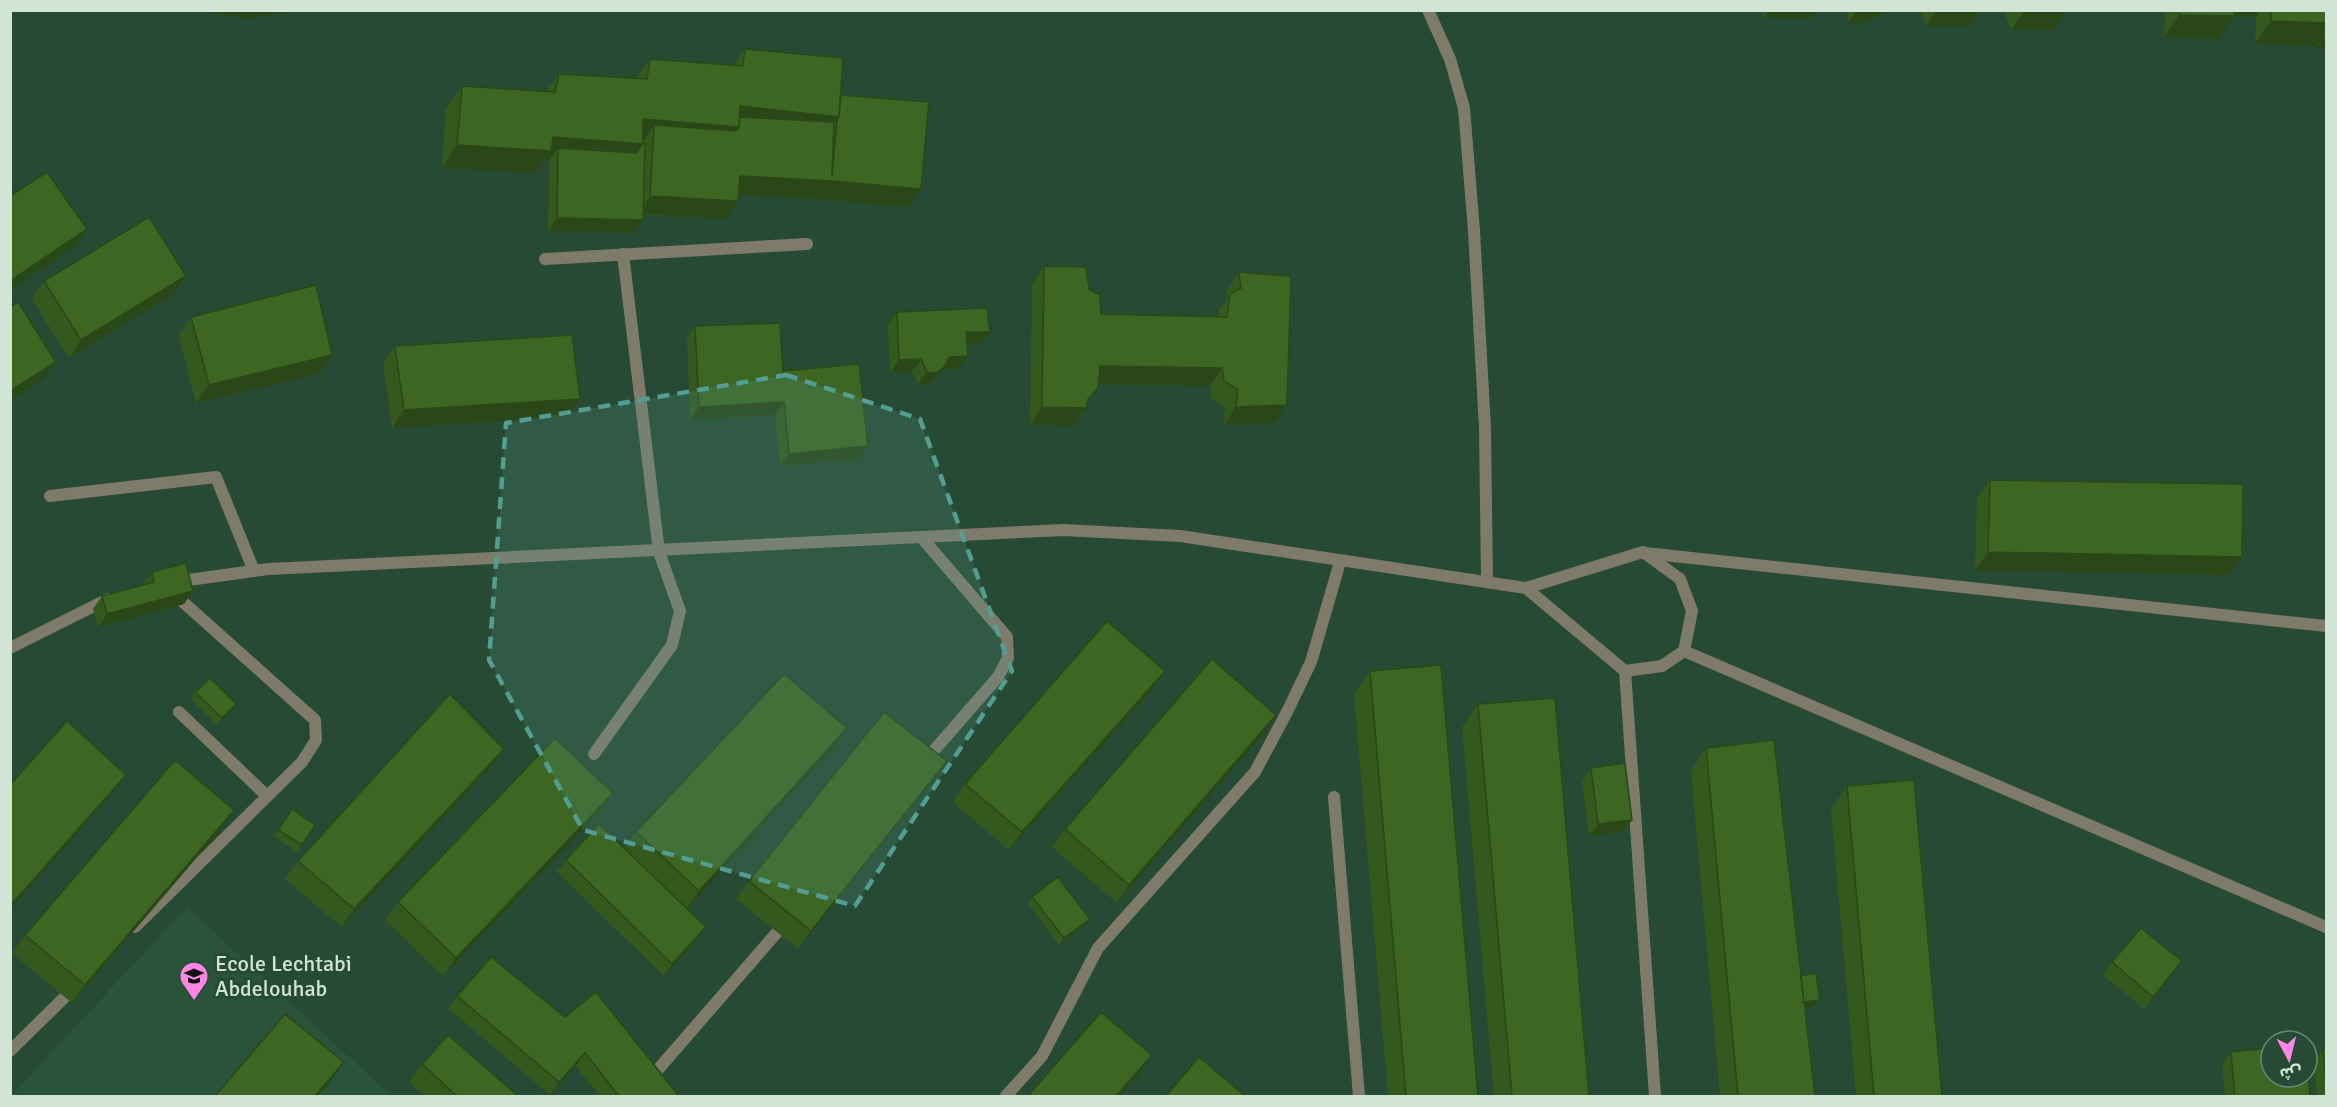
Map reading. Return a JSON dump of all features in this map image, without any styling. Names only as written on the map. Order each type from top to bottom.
[{"type":"street","points":[[1428,10],[1450,59],[1464,108],[1474,231],[1485,428],[1487,582]]},
{"type":"street","points":[[545,259],[807,244]]},
{"type":"street","points":[[594,754],[672,645],[680,611],[659,552],[622,254]]},
{"type":"street","points":[[50,496],[216,477],[254,571]]},
{"type":"street","points":[[126,936],[302,762],[316,740],[315,720],[163,584],[187,579],[254,571],[1064,530],[1180,536],[1526,588],[1643,552],[2326,626]]},
{"type":"street","points":[[913,775],[998,677],[1008,658],[1007,638],[922,538]]},
{"type":"street","points":[[1625,671],[1662,666],[1684,651],[1692,611],[1680,579],[1643,552]]},
{"type":"street","points":[[1006,1096],[1042,1056],[1098,948],[1255,772],[1311,662],[1340,561]]},
{"type":"street","points":[[1526,588],[1625,671],[1655,1096]]},
{"type":"street","points":[[10,648],[116,596]]},
{"type":"street","points":[[1684,651],[2326,927]]},
{"type":"street","points":[[179,712],[267,796]]},
{"type":"street","points":[[1334,797],[1359,1096]]},
{"type":"street","points":[[643,1086],[798,908]]},
{"type":"street","points":[[10,1051],[85,977]]},
{"type":"highlighted area","points":[[786,375],[920,419],[1012,671],[855,906],[583,830],[489,660],[506,423]]},
{"type":"shaded area","name":"Ecole Lechtabi Abdelouhab","points":[[187,907],[391,1096],[11,1096]]},
{"type":"building","points":[[2180,10],[2234,10],[2234,16],[2180,15]]},
{"type":"building","points":[[2271,10],[2326,10],[2326,23],[2271,21]]},
{"type":"building","points":[[745,49],[843,58],[839,117],[740,106],[739,127],[643,119],[643,144],[553,137],[551,151],[457,145],[462,86],[555,92],[559,74],[647,79],[650,59],[743,66]]},
{"type":"building","points":[[841,95],[929,102],[921,189],[740,176],[738,201],[650,196],[654,125],[736,131],[740,117],[834,122],[832,176]]},
{"type":"building","points":[[645,144],[643,220],[557,218],[558,148],[636,153]]},
{"type":"building","points":[[47,172],[87,229],[10,281],[10,196]]},
{"type":"building","points":[[149,217],[186,276],[81,340],[44,281]]},
{"type":"building","points":[[1044,266],[1086,267],[1089,289],[1100,295],[1101,314],[1227,317],[1230,294],[1241,288],[1239,272],[1291,276],[1287,405],[1236,407],[1238,390],[1224,381],[1222,368],[1100,366],[1098,388],[1088,399],[1086,408],[1042,407]]},
{"type":"building","points":[[316,285],[332,355],[209,385],[191,317]]},
{"type":"building","points":[[18,302],[56,362],[10,391],[10,307]]},
{"type":"building","points":[[987,308],[990,332],[966,332],[968,356],[950,357],[944,367],[936,373],[927,372],[921,359],[899,360],[897,312]]},
{"type":"building","points":[[780,323],[783,371],[859,364],[868,446],[789,454],[784,402],[699,407],[695,326]]},
{"type":"building","points":[[572,335],[580,399],[404,410],[395,346]]},
{"type":"building","points":[[1990,480],[2243,484],[2242,557],[1988,552]]},
{"type":"building","points":[[186,563],[193,591],[107,614],[102,596],[154,582],[152,572]]},
{"type":"building","points":[[1107,621],[1165,671],[1022,832],[965,784]]},
{"type":"building","points":[[1212,659],[1276,715],[1129,885],[1065,829]]},
{"type":"building","points":[[1441,665],[1478,1096],[1406,1096],[1370,671]]},
{"type":"building","points":[[784,674],[847,728],[699,891],[636,832]]},
{"type":"building","points":[[210,678],[236,704],[222,718],[195,692]]},
{"type":"building","points":[[450,694],[504,749],[354,909],[298,861]]},
{"type":"building","points":[[1555,698],[1589,1096],[1512,1096],[1478,704]]},
{"type":"building","points":[[884,712],[947,761],[811,931],[749,881]]},
{"type":"building","points":[[67,721],[126,775],[10,906],[10,785]]},
{"type":"building","points":[[555,738],[613,793],[456,958],[398,902]]},
{"type":"building","points":[[1774,740],[1815,1096],[1738,1096],[1706,748]]},
{"type":"building","points":[[175,760],[234,810],[85,985],[25,935]]},
{"type":"building","points":[[1625,763],[1632,820],[1598,824],[1591,768]]},
{"type":"building","points":[[1914,780],[1942,1096],[1874,1096],[1847,786]]},
{"type":"building","points":[[292,809],[315,825],[302,845],[278,830]]},
{"type":"building","points":[[599,824],[706,927],[672,964],[566,860]]},
{"type":"building","points":[[1058,877],[1090,919],[1064,938],[1032,897]]},
{"type":"building","points":[[2141,928],[2182,961],[2153,997],[2112,962]]},
{"type":"building","points":[[491,957],[565,1017],[596,992],[679,1096],[619,1096],[585,1053],[559,1082],[457,996]]},
{"type":"building","points":[[1816,973],[1820,1000],[1804,1002],[1801,976]]},
{"type":"building","points":[[1101,1012],[1152,1055],[1116,1096],[1028,1096]]},
{"type":"building","points":[[285,1014],[344,1062],[315,1096],[215,1096]]},
{"type":"building","points":[[448,1035],[518,1096],[457,1096],[422,1064]]},
{"type":"building","points":[[2259,1049],[2259,1089],[2309,1089],[2310,1096],[2235,1096],[2231,1052]]},
{"type":"building","points":[[2323,1049],[2326,1049],[2326,1087]]},
{"type":"building","points":[[1199,1057],[1245,1096],[1166,1096]]},
{"type":"place","name":"Ecole Lechtabi Abdelouhab","points":[[194,1002]]}]
